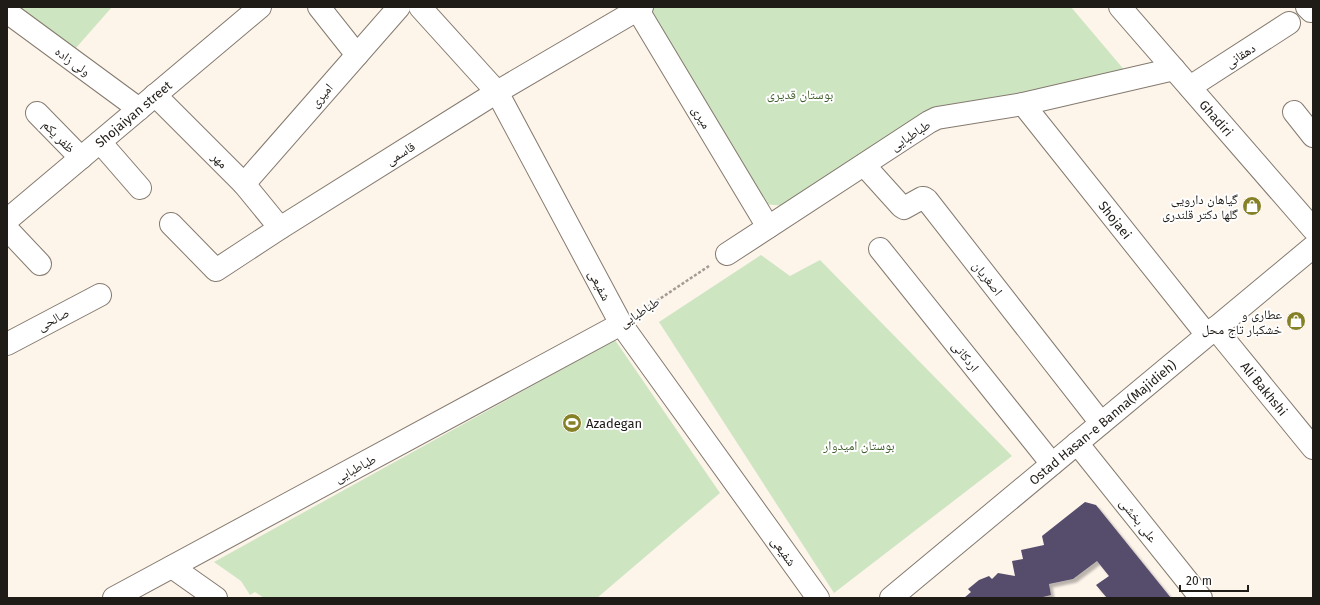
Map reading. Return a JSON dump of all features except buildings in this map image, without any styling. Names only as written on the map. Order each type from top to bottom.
[{"type":"street","name":"Shojaiyan street","points":[[7,220],[260,7]]},
{"type":"street","points":[[319,7],[357,55]]},
{"type":"street","name":"امیری","points":[[244,184],[399,7]]},
{"type":"street","name":"شفیعی","points":[[420,7],[497,92],[621,324],[818,598]]},
{"type":"street","name":"Ghadiri","points":[[1120,7],[1313,229]]},
{"type":"street","name":"قاسمی","points":[[171,224],[216,270],[280,228],[497,92],[639,8]]},
{"type":"street","name":"میری","points":[[639,8],[768,227]]},
{"type":"street","name":"ولی زاده","points":[[7,12],[139,109]]},
{"type":"street","name":"دهقانی","points":[[1190,87],[1289,23]]},
{"type":"street","name":"طباطبایی","points":[[727,254],[937,118],[1023,104],[1174,69]]},
{"type":"street","name":"مهر","points":[[155,95],[244,184],[280,228]]},
{"type":"street","name":"Shojaei","points":[[1023,104],[1211,332]]},
{"type":"street","points":[[1294,112],[1313,136]]},
{"type":"street","name":"ظفر یکم","points":[[37,113],[81,158]]},
{"type":"street","points":[[100,142],[140,188]]},
{"type":"street","name":"اصغریان","points":[[864,166],[904,208],[922,198],[927,200],[1102,423]]},
{"type":"street","points":[[7,229],[40,264]]},
{"type":"street","name":"Ostad Hasan-e Banna(Majidieh)","points":[[891,598],[1313,247]]},
{"type":"street","name":"اردکانی","points":[[880,248],[1052,464]]},
{"type":"street","name":"صالحی","points":[[7,344],[100,295]]},
{"type":"street","name":"طباطبایی","points":[[114,598],[621,324]]},
{"type":"street","name":"Ali Bakhshi","points":[[1211,332],[1313,448]]},
{"type":"street","name":"علی بخشی","points":[[1078,443],[1201,598]]},
{"type":"street","points":[[172,567],[216,598]]},
{"type":"path","name":"طباطبایی","points":[[621,324],[727,254]]},
{"type":"green space","points":[[18,7],[112,7],[75,49]]},
{"type":"green space","name":"بوستان قدیری","points":[[652,7],[1071,7],[1126,72],[931,112],[785,206],[764,204],[649,9]]},
{"type":"green space","name":"بوستان امیدوار","points":[[761,255],[790,276],[820,260],[1012,456],[834,593],[659,322]]},
{"type":"green space","name":"Azadegan","points":[[615,340],[720,493],[597,598],[264,598],[255,592],[250,595],[241,581],[214,562]]},
{"type":"place","name":"گیاهان دارویی گلها دکتر قلندری","points":[[1252,206]]},
{"type":"place","name":"عطاری و خشکبار تاج محل","points":[[1296,321]]},
{"type":"place","name":"Azadegan","points":[[572,423]]}]
